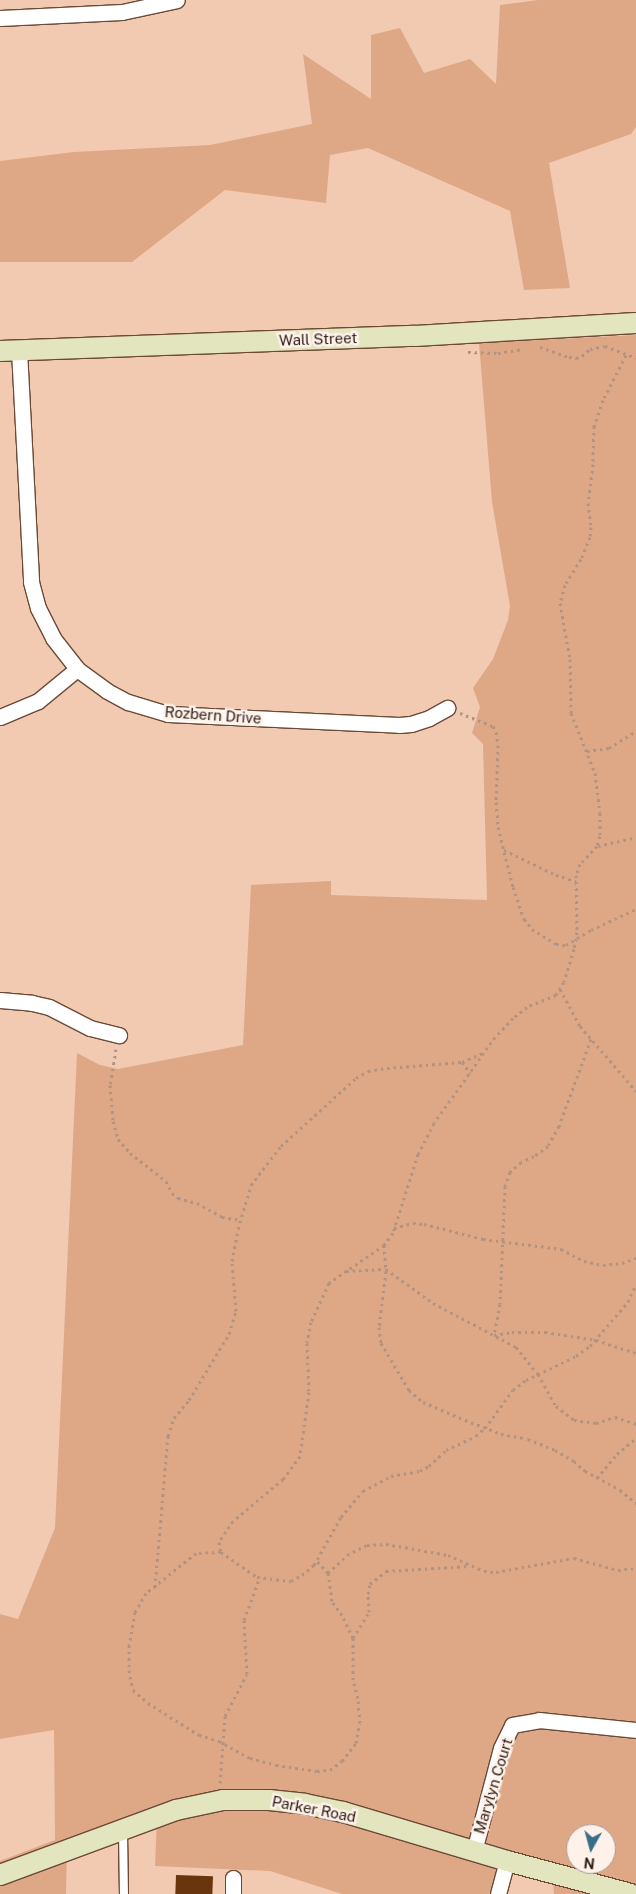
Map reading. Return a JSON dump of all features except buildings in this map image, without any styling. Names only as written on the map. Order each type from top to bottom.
[{"type":"street","points":[[0,18],[92,7],[122,12],[177,0]]},
{"type":"street","name":"Wall Street","points":[[9,351],[415,336],[636,323]]},
{"type":"street","name":"Rozbern Drive","points":[[9,351],[31,582],[38,608],[53,638],[76,669],[107,691],[128,702],[168,714],[399,725],[429,718],[447,708]]},
{"type":"street","points":[[0,717],[38,701],[76,669]]},
{"type":"street","points":[[0,1000],[32,1003],[49,1008],[90,1028],[120,1035]]},
{"type":"street","name":"Marylyn Court","points":[[474,1851],[501,1748],[512,1725],[539,1720],[636,1730]]},
{"type":"street","name":"Parker Road","points":[[0,1875],[176,1810],[218,1801],[269,1800],[305,1804],[343,1812],[507,1861],[631,1894]]},
{"type":"street","points":[[498,1894],[507,1861]]},
{"type":"street","points":[[233,1878],[233,1894]]},
{"type":"lane","points":[[122,1830],[124,1894]]},
{"type":"path","points":[[468,352],[498,354],[540,347],[569,358],[576,358],[582,356],[590,349],[605,346],[636,358]]},
{"type":"path","points":[[626,355],[603,400],[594,426],[594,464],[588,503],[591,527],[590,537],[581,559],[565,585],[560,603],[570,659],[571,713],[599,792],[600,836],[597,846],[580,864],[576,881],[576,940],[560,988],[556,995],[527,1007],[512,1018],[485,1051],[434,1123],[418,1154],[394,1228],[384,1245],[329,1283],[311,1322],[307,1343],[308,1413],[300,1456],[283,1479],[233,1521],[219,1542],[221,1552],[237,1565],[260,1577],[291,1581],[302,1575],[317,1561],[341,1517],[363,1490],[391,1476],[420,1471],[429,1466],[446,1450],[476,1436],[485,1428],[514,1390],[538,1374],[576,1356],[596,1340],[628,1302],[636,1284]]},
{"type":"path","points":[[447,708],[487,723],[493,726],[496,732],[498,745],[496,802],[498,827],[515,895],[524,918],[532,929],[556,944],[566,945],[591,930],[636,909]]},
{"type":"path","points":[[586,751],[609,748],[636,731]]},
{"type":"path","points":[[597,846],[636,837]]},
{"type":"path","points":[[504,850],[556,875],[576,881]]},
{"type":"path","points":[[560,988],[569,1010],[590,1039],[636,1091]]},
{"type":"path","points":[[120,1035],[110,1085],[113,1121],[118,1139],[130,1153],[166,1181],[172,1193],[178,1198],[197,1203],[222,1217],[240,1220]]},
{"type":"path","points":[[494,1335],[500,1304],[505,1186],[510,1172],[521,1162],[548,1146],[559,1126],[590,1039]]},
{"type":"path","points":[[155,1587],[168,1436],[174,1418],[189,1400],[228,1334],[236,1311],[232,1261],[240,1220],[251,1185],[281,1146],[356,1078],[368,1071],[462,1062],[474,1059],[485,1051]]},
{"type":"path","points":[[462,1062],[470,1073]]},
{"type":"path","points":[[394,1228],[413,1223],[424,1224],[502,1242],[560,1249],[584,1261],[603,1265],[622,1263],[636,1258]]},
{"type":"path","points":[[384,1245],[386,1269],[379,1327],[381,1343],[409,1390],[423,1402],[485,1428],[528,1439],[555,1450],[597,1478],[620,1490],[636,1503]]},
{"type":"path","points":[[345,1271],[386,1269],[434,1303],[516,1347],[538,1374],[556,1406],[574,1420],[596,1423],[615,1417],[636,1424]]},
{"type":"path","points":[[494,1335],[512,1332],[545,1332],[596,1340],[636,1353]]},
{"type":"path","points":[[597,1478],[617,1454],[636,1438]]},
{"type":"path","points":[[328,1573],[347,1555],[367,1545],[386,1544],[448,1555],[474,1566],[496,1572],[574,1558],[618,1570],[636,1568]]},
{"type":"path","points":[[221,1552],[196,1553],[146,1594],[135,1612],[129,1645],[129,1670],[133,1690],[148,1704],[199,1735],[221,1743],[250,1758],[276,1765],[317,1771],[330,1770],[342,1761],[356,1743],[360,1722],[353,1680],[352,1638],[342,1615],[332,1601],[328,1573],[317,1561]]},
{"type":"path","points":[[352,1638],[368,1612],[370,1584],[386,1571],[474,1566]]},
{"type":"path","points":[[218,1801],[221,1743],[225,1716],[247,1674],[244,1620],[260,1577]]},
{"type":"shaded area","points":[[538,0],[636,0],[636,127],[631,134],[549,163],[570,288],[524,290],[510,211],[368,148],[330,155],[326,203],[225,190],[132,262],[0,262],[0,161],[74,152],[210,145],[312,124],[303,54],[371,99],[371,35],[400,28],[424,73],[470,59],[496,84],[500,5]]},
{"type":"shaded area","points":[[636,335],[636,1894],[554,1894],[552,1873],[509,1861],[499,1894],[342,1894],[270,1871],[155,1866],[157,1816],[67,1849],[66,1894],[0,1894],[0,1861],[55,1840],[54,1730],[0,1739],[0,1614],[18,1619],[55,1528],[77,1053],[100,1065],[118,1069],[243,1045],[251,885],[331,881],[331,895],[487,900],[483,744],[472,733],[480,707],[473,688],[493,659],[508,620],[510,606],[492,502],[479,343]]}]
